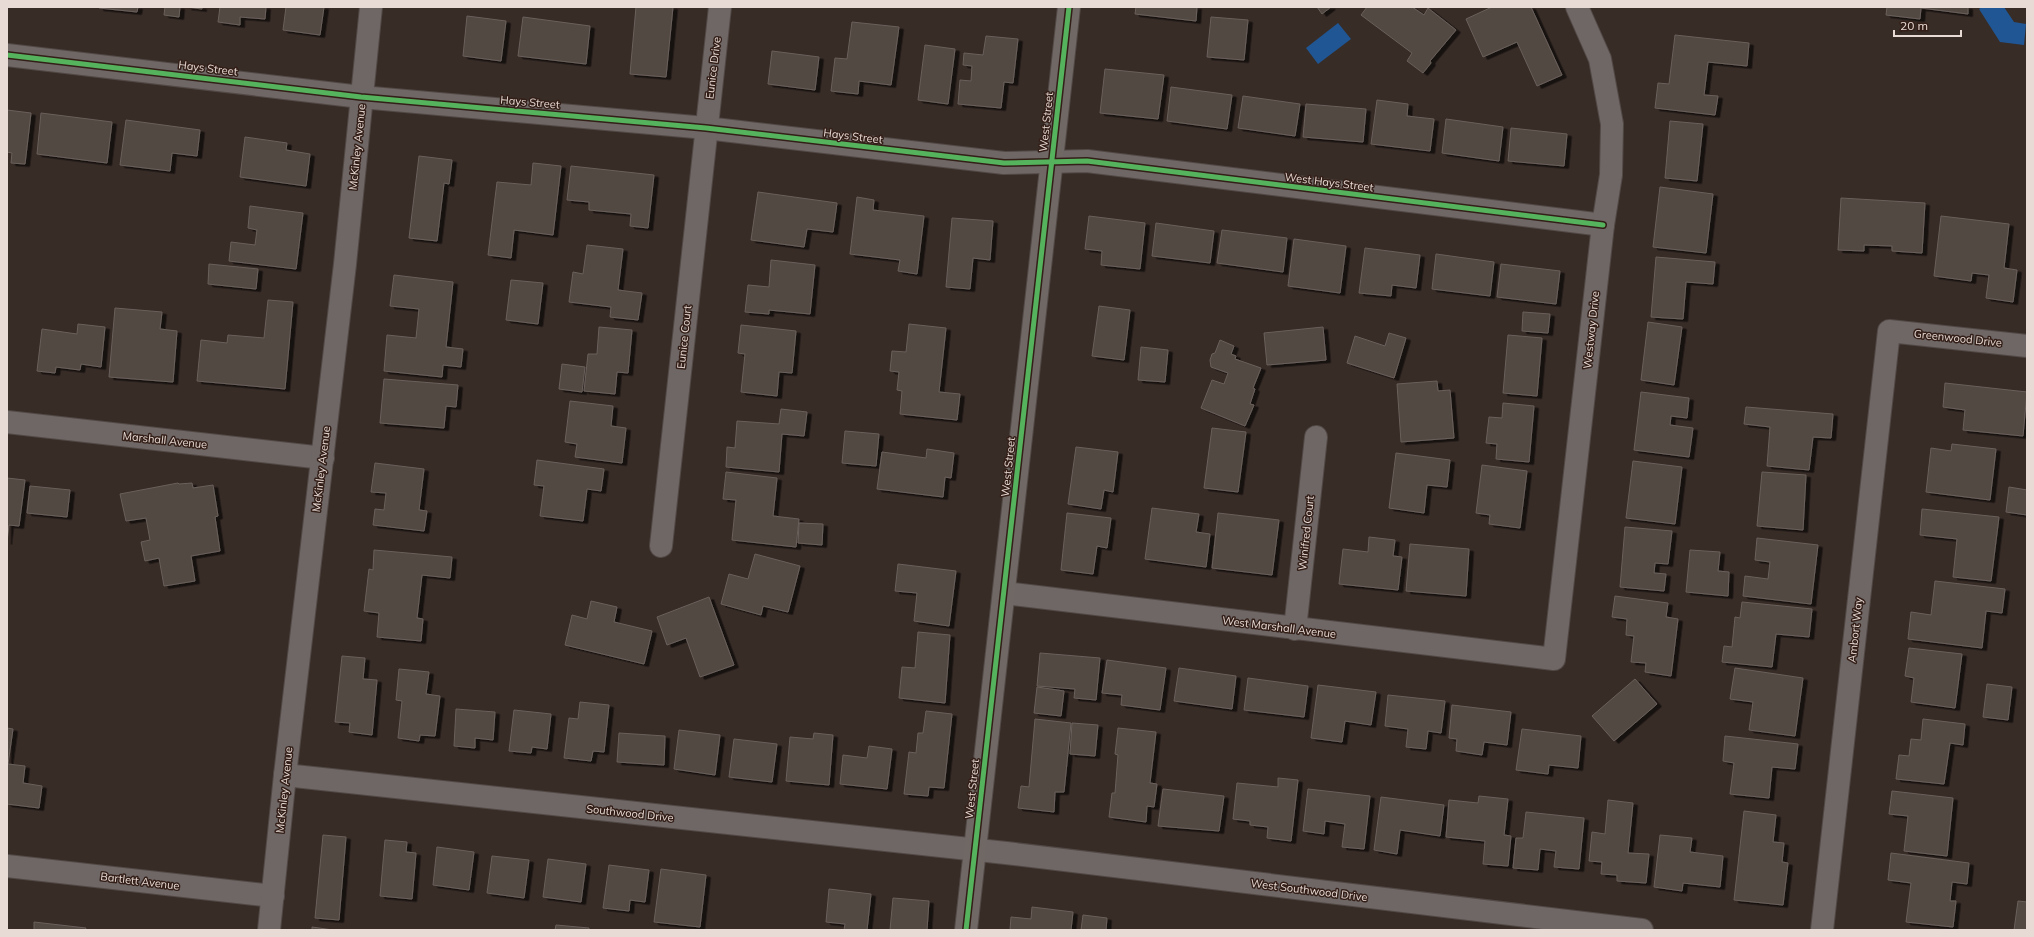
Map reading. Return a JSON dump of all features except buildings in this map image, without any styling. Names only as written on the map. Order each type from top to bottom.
[{"type":"main road","name":"West Street","points":[[966,930],[1069,7]]},
{"type":"street","name":"McKinley Avenue","points":[[269,930],[285,775],[345,264],[371,7]]},
{"type":"street","name":"Eunice Drive","points":[[706,128],[720,7]]},
{"type":"street","name":"Westway Drive","points":[[1554,659],[1603,225],[1611,175],[1612,124],[1600,59],[1577,7]]},
{"type":"street","name":"Hays Street","points":[[7,55],[361,97],[706,128],[1004,163],[1052,162]]},
{"type":"street","name":"Eunice Court","points":[[661,546],[706,128]]},
{"type":"street","name":"West Hays Street","points":[[1052,162],[1087,161],[1603,225]]},
{"type":"street","name":"Greenwood Drive","points":[[1889,331],[2027,346]]},
{"type":"street","name":"Ambort Way","points":[[1822,930],[1889,331]]},
{"type":"street","name":"Marshall Avenue","points":[[7,422],[322,458]]},
{"type":"street","name":"Winifred Court","points":[[1295,629],[1316,437]]},
{"type":"street","name":"West Marshall Avenue","points":[[1004,594],[1554,659]]},
{"type":"street","name":"Southwood Drive","points":[[285,775],[975,850]]},
{"type":"street","name":"West Southwood Drive","points":[[975,850],[1642,930]]},
{"type":"street","name":"Bartlett Avenue","points":[[7,866],[273,896]]},
{"type":"water","points":[[1982,7],[2004,7],[2014,22],[2026,24],[2024,45],[2000,42],[1979,9]]},
{"type":"water","points":[[1338,23],[1351,39],[1318,64],[1306,48]]},
{"type":"cycle path","points":[[966,930],[1069,7]]},
{"type":"cycle path","points":[[7,55],[361,97],[706,128],[1004,163],[1087,161],[1603,225]]}]
